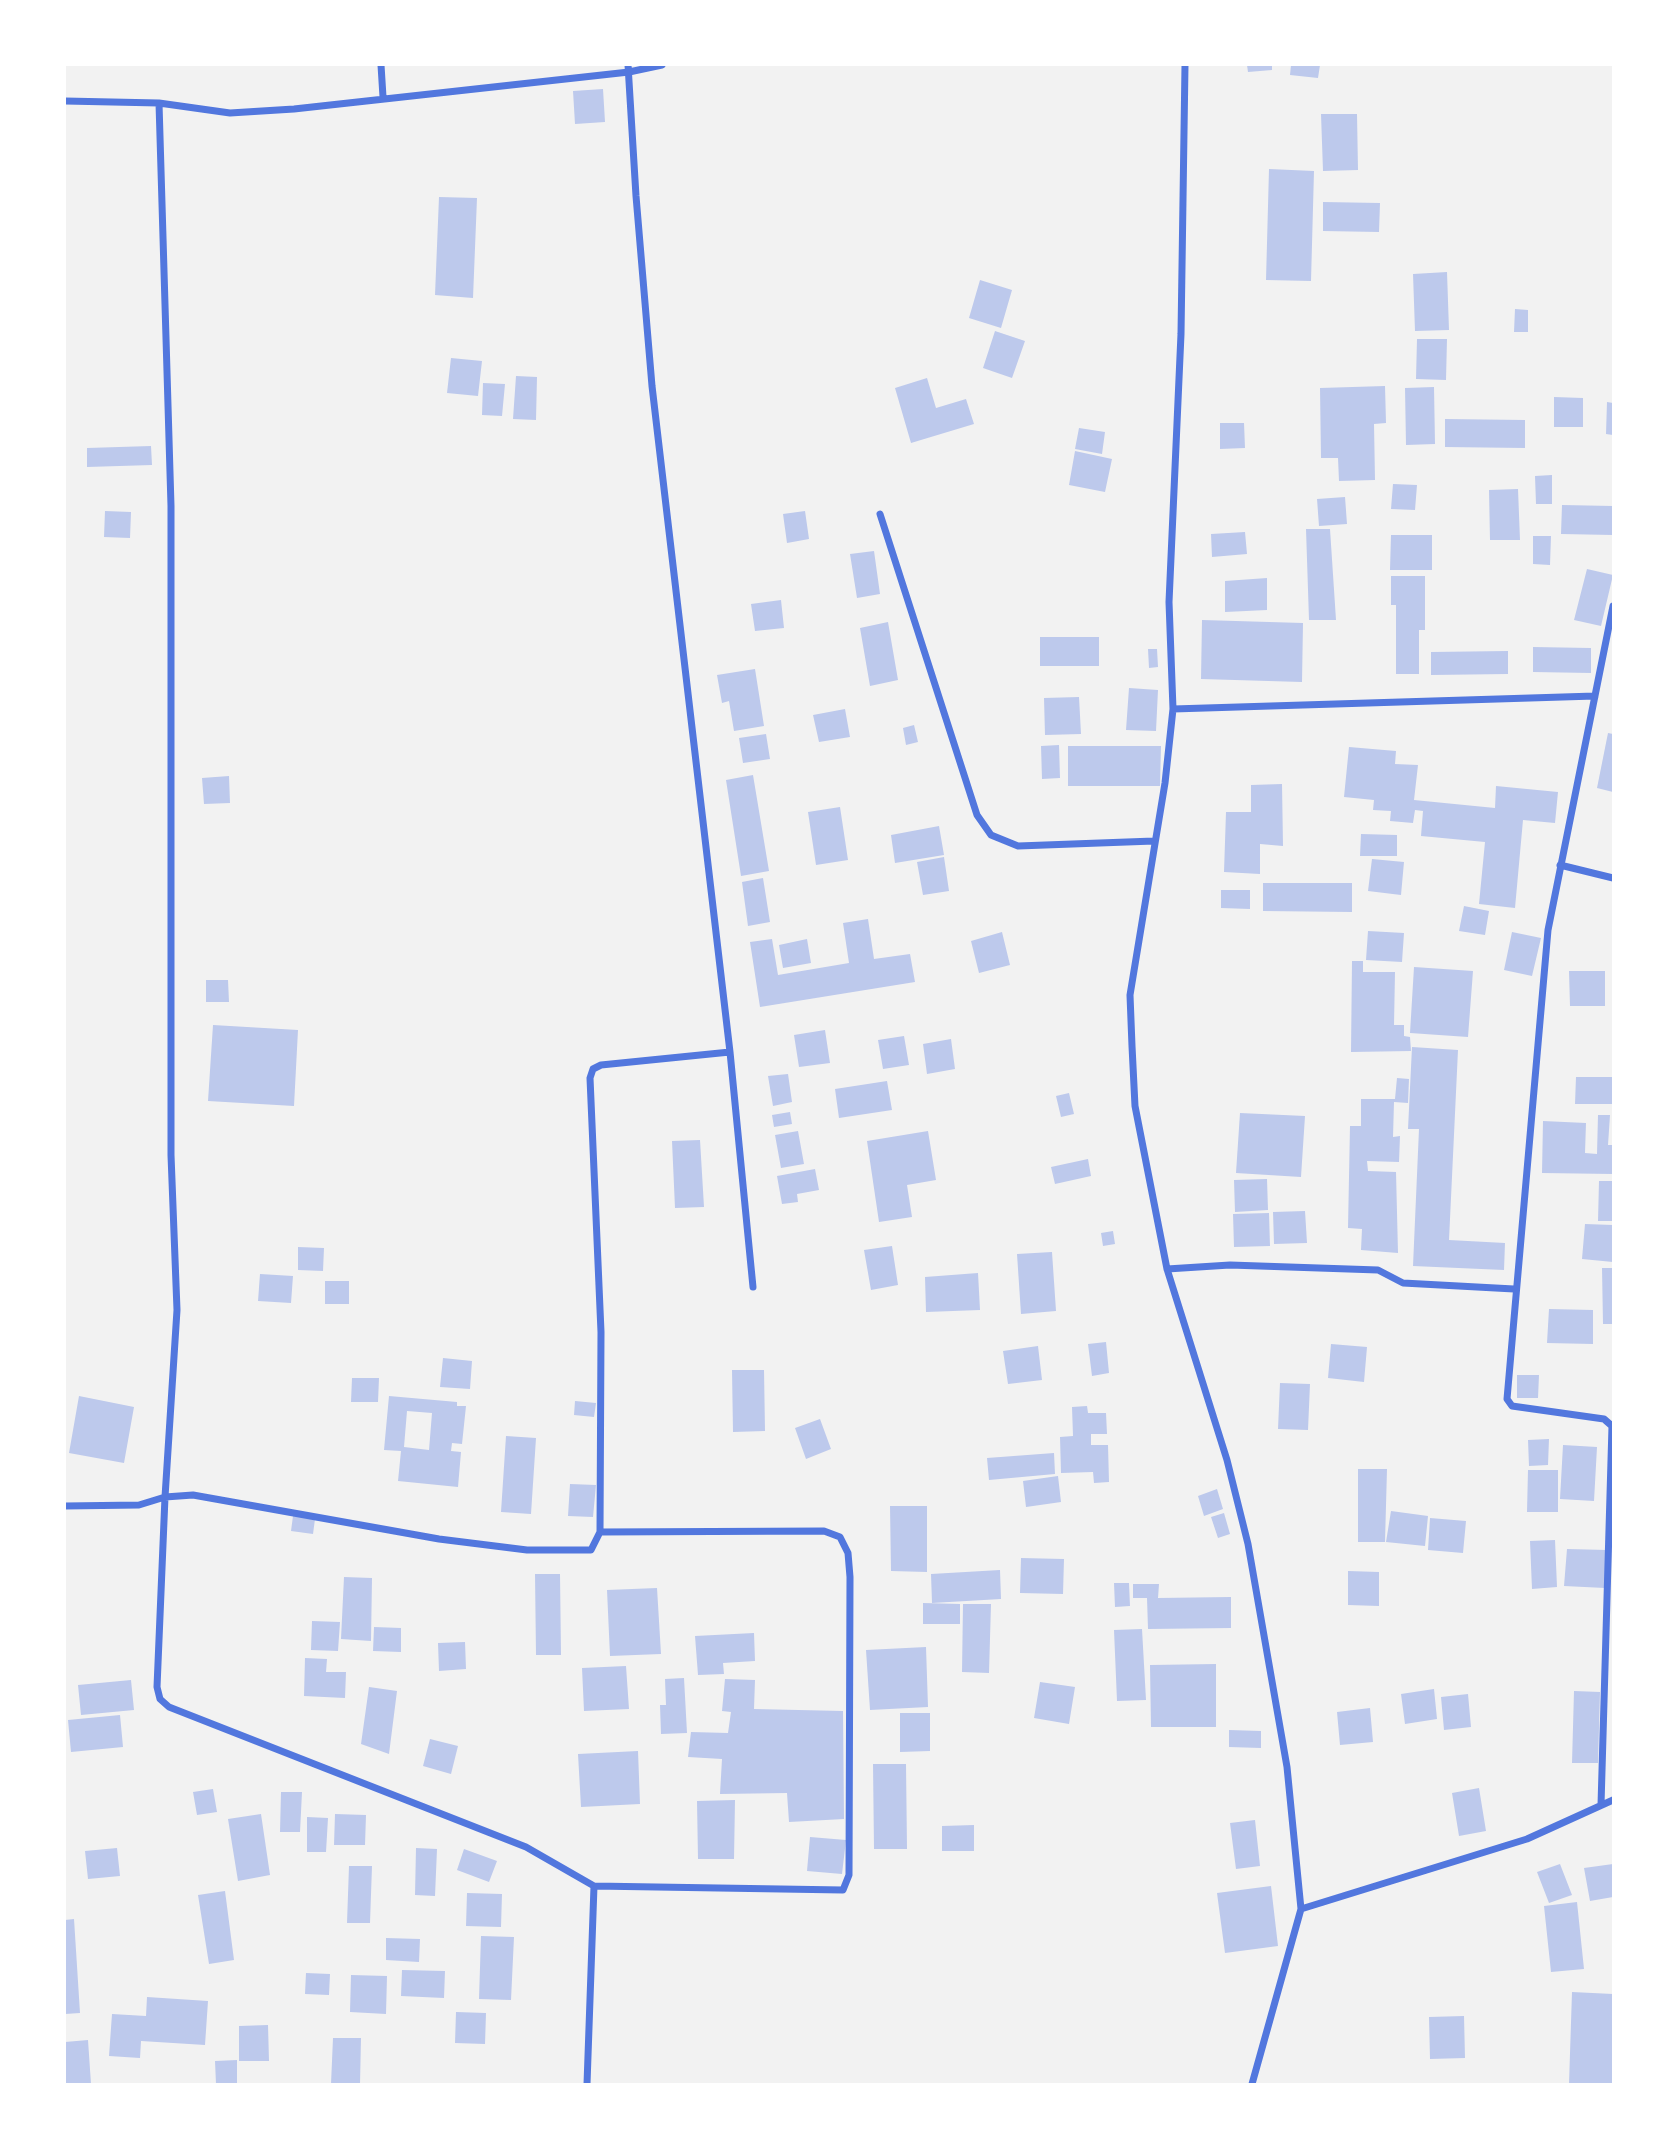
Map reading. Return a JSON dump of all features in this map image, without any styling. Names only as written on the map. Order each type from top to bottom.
[{"type":"street","points":[[381,65],[383,97]]},
{"type":"street","points":[[65,101],[159,103],[230,113],[294,109],[662,65]]},
{"type":"street","points":[[1185,65],[1181,334],[1169,602],[1173,709],[1165,783],[1130,995],[1135,1106],[1167,1269],[1227,1460],[1248,1544],[1280,1716],[1301,1909],[1252,2084]]},
{"type":"street","points":[[629,68],[636,196],[654,400],[730,1052],[753,1287]]},
{"type":"street","points":[[159,103],[170,506],[171,1155],[177,1310],[157,1687],[164,1704],[526,1847],[594,1886],[837,1891],[846,1886],[849,1875],[850,1577],[848,1553],[840,1537],[824,1531],[600,1532]]},
{"type":"street","points":[[880,514],[977,815],[991,835],[1018,846],[1154,841]]},
{"type":"street","points":[[1601,1805],[1612,1426],[1604,1419],[1507,1404],[1514,1289],[1548,930],[1613,606]]},
{"type":"street","points":[[1173,709],[1595,696]]},
{"type":"street","points":[[1560,865],[1613,878]]},
{"type":"street","points":[[65,1506],[139,1505],[166,1497],[193,1495],[439,1539],[527,1550],[586,1552],[593,1547],[600,1532],[601,1332],[590,1078],[593,1069],[601,1065],[730,1052]]},
{"type":"street","points":[[1167,1269],[1230,1265],[1378,1270],[1403,1283],[1514,1289]]},
{"type":"street","points":[[1301,1909],[1527,1839],[1613,1800]]},
{"type":"street","points":[[587,2084],[594,1886]]},
{"type":"building","points":[[1247,65],[1272,65],[1272,70],[1248,72]]},
{"type":"building","points":[[1291,65],[1320,65],[1318,78],[1290,75]]},
{"type":"building","points":[[603,89],[605,122],[575,124],[573,91]]},
{"type":"building","points":[[1321,114],[1357,114],[1358,170],[1323,171]]},
{"type":"building","points":[[1269,169],[1314,171],[1311,281],[1266,280]]},
{"type":"building","points":[[439,197],[477,198],[473,298],[435,295]]},
{"type":"building","points":[[1323,202],[1380,203],[1379,232],[1323,231]]},
{"type":"building","points":[[1447,272],[1449,330],[1415,331],[1413,274]]},
{"type":"building","points":[[980,280],[1012,290],[1001,328],[969,318]]},
{"type":"building","points":[[1515,309],[1528,310],[1528,332],[1514,332]]},
{"type":"building","points":[[995,331],[1025,341],[1012,378],[983,368]]},
{"type":"building","points":[[1417,339],[1447,339],[1446,380],[1416,379]]},
{"type":"building","points":[[451,358],[482,361],[478,396],[447,393]]},
{"type":"building","points":[[516,376],[537,377],[536,420],[513,419]]},
{"type":"building","points":[[927,378],[936,408],[966,399],[974,424],[911,443],[895,388]]},
{"type":"building","points":[[483,383],[505,384],[502,416],[482,415]]},
{"type":"building","points":[[1385,386],[1386,423],[1374,424],[1375,480],[1339,481],[1338,458],[1321,458],[1320,388]]},
{"type":"building","points":[[1434,387],[1435,444],[1406,445],[1405,388]]},
{"type":"building","points":[[1554,397],[1583,398],[1583,427],[1554,427]]},
{"type":"building","points":[[1607,402],[1613,403],[1613,435],[1606,434]]},
{"type":"building","points":[[1445,419],[1525,420],[1525,448],[1445,447]]},
{"type":"building","points":[[1220,423],[1244,423],[1245,448],[1220,449]]},
{"type":"building","points":[[1079,428],[1105,432],[1102,454],[1075,449]]},
{"type":"building","points":[[151,446],[152,465],[87,467],[87,448]]},
{"type":"building","points":[[1075,451],[1112,459],[1105,492],[1069,485]]},
{"type":"building","points":[[1552,475],[1552,504],[1536,504],[1535,476]]},
{"type":"building","points":[[1393,484],[1417,485],[1415,510],[1391,509]]},
{"type":"building","points":[[1518,489],[1520,540],[1490,540],[1489,490]]},
{"type":"building","points":[[1345,497],[1347,524],[1319,526],[1317,499]]},
{"type":"building","points":[[1562,505],[1613,506],[1613,535],[1561,534]]},
{"type":"building","points":[[105,511],[131,512],[130,538],[104,537]]},
{"type":"building","points":[[805,511],[809,539],[787,543],[783,514]]},
{"type":"building","points":[[1306,529],[1330,529],[1336,620],[1309,620]]},
{"type":"building","points":[[1245,532],[1247,554],[1212,557],[1211,534]]},
{"type":"building","points":[[1391,535],[1432,535],[1432,570],[1390,570]]},
{"type":"building","points":[[1533,536],[1551,536],[1550,565],[1533,564]]},
{"type":"building","points":[[874,551],[880,594],[857,598],[850,554]]},
{"type":"building","points":[[1587,569],[1613,575],[1601,626],[1574,620]]},
{"type":"building","points":[[1391,576],[1425,576],[1425,630],[1419,630],[1419,674],[1396,674],[1396,605],[1391,605]]},
{"type":"building","points":[[1267,578],[1267,610],[1225,612],[1225,581]]},
{"type":"building","points":[[781,600],[784,628],[755,631],[751,604]]},
{"type":"building","points":[[1202,620],[1303,623],[1302,682],[1201,679]]},
{"type":"building","points":[[888,622],[898,680],[870,686],[860,628]]},
{"type":"building","points":[[1040,637],[1099,637],[1099,666],[1040,666]]},
{"type":"building","points":[[1533,647],[1591,648],[1591,673],[1533,672]]},
{"type":"building","points":[[1148,649],[1157,649],[1158,667],[1149,668]]},
{"type":"building","points":[[1508,651],[1508,674],[1431,675],[1431,652]]},
{"type":"building","points":[[755,669],[764,726],[734,731],[729,701],[722,703],[717,675]]},
{"type":"building","points":[[1129,688],[1158,690],[1156,731],[1126,730]]},
{"type":"building","points":[[1079,697],[1081,734],[1045,735],[1044,698]]},
{"type":"building","points":[[845,709],[850,737],[819,742],[813,715]]},
{"type":"building","points":[[914,725],[918,742],[906,745],[903,728]]},
{"type":"building","points":[[1608,733],[1613,734],[1613,792],[1597,788]]},
{"type":"building","points":[[766,734],[770,759],[743,763],[739,738]]},
{"type":"building","points":[[1059,745],[1060,778],[1042,779],[1041,746]]},
{"type":"building","points":[[1068,746],[1161,746],[1160,786],[1068,786]]},
{"type":"building","points":[[1349,747],[1396,751],[1395,764],[1418,765],[1414,800],[1495,808],[1496,786],[1558,792],[1555,823],[1523,820],[1515,908],[1479,904],[1485,842],[1421,836],[1423,811],[1415,810],[1413,823],[1390,821],[1391,811],[1373,810],[1374,800],[1344,797]]},
{"type":"building","points":[[753,775],[769,871],[741,876],[726,780]]},
{"type":"building","points":[[229,776],[230,803],[204,804],[202,778]]},
{"type":"building","points":[[1282,784],[1283,846],[1260,844],[1260,874],[1224,872],[1226,812],[1251,812],[1251,785]]},
{"type":"building","points":[[840,807],[848,860],[816,865],[808,812]]},
{"type":"building","points":[[939,826],[944,855],[895,863],[891,835]]},
{"type":"building","points":[[1361,834],[1397,835],[1397,856],[1360,856]]},
{"type":"building","points":[[944,857],[949,891],[923,895],[917,862]]},
{"type":"building","points":[[1372,859],[1404,862],[1401,895],[1368,891]]},
{"type":"building","points":[[763,878],[770,922],[748,926],[742,882]]},
{"type":"building","points":[[1263,883],[1352,883],[1352,912],[1263,911]]},
{"type":"building","points":[[1221,890],[1250,890],[1250,909],[1221,908]]},
{"type":"building","points":[[1464,906],[1489,911],[1485,935],[1459,931]]},
{"type":"building","points":[[868,919],[874,959],[910,954],[915,982],[760,1007],[750,942],[772,939],[778,975],[849,963],[843,923]]},
{"type":"building","points":[[1368,931],[1404,933],[1402,962],[1366,960]]},
{"type":"building","points":[[1002,932],[1010,965],[979,973],[971,941]]},
{"type":"building","points":[[1512,932],[1541,938],[1532,976],[1504,970]]},
{"type":"building","points":[[807,939],[811,963],[783,968],[779,945]]},
{"type":"building","points":[[1352,961],[1363,961],[1363,972],[1395,972],[1394,1025],[1404,1025],[1404,1036],[1410,1037],[1411,1051],[1351,1052]]},
{"type":"building","points":[[1414,967],[1473,971],[1468,1037],[1410,1033]]},
{"type":"building","points":[[1569,971],[1605,971],[1605,1006],[1570,1006]]},
{"type":"building","points":[[206,980],[228,980],[229,1002],[206,1002]]},
{"type":"building","points":[[213,1025],[298,1030],[294,1106],[208,1101]]},
{"type":"building","points":[[825,1030],[830,1063],[799,1067],[794,1035]]},
{"type":"building","points":[[904,1036],[909,1065],[883,1069],[878,1040]]},
{"type":"building","points":[[951,1039],[955,1069],[927,1074],[923,1044]]},
{"type":"building","points":[[1412,1047],[1458,1050],[1449,1240],[1505,1243],[1504,1270],[1413,1266],[1419,1129],[1408,1129]]},
{"type":"building","points":[[788,1074],[792,1102],[773,1106],[768,1076]]},
{"type":"building","points":[[1576,1077],[1613,1077],[1613,1104],[1575,1104]]},
{"type":"building","points":[[1397,1078],[1409,1079],[1408,1103],[1394,1102],[1393,1137],[1400,1136],[1399,1162],[1367,1161],[1368,1171],[1396,1172],[1398,1253],[1361,1250],[1362,1229],[1348,1228],[1350,1126],[1361,1126],[1361,1099],[1395,1099]]},
{"type":"building","points":[[887,1081],[892,1110],[839,1118],[835,1089]]},
{"type":"building","points":[[1069,1093],[1074,1114],[1061,1117],[1056,1096]]},
{"type":"building","points":[[790,1112],[792,1124],[774,1127],[772,1115]]},
{"type":"building","points":[[1240,1113],[1305,1116],[1301,1177],[1236,1173]]},
{"type":"building","points":[[1598,1115],[1610,1115],[1608,1145],[1613,1145],[1613,1174],[1542,1173],[1543,1121],[1586,1123],[1585,1153],[1597,1154]]},
{"type":"building","points":[[798,1131],[804,1164],[781,1168],[775,1135]]},
{"type":"building","points":[[928,1131],[936,1180],[907,1185],[912,1217],[879,1222],[867,1141]]},
{"type":"building","points":[[700,1140],[704,1207],[675,1208],[672,1141]]},
{"type":"building","points":[[1088,1159],[1091,1176],[1055,1184],[1051,1167]]},
{"type":"building","points":[[815,1169],[819,1190],[797,1194],[798,1202],[782,1204],[777,1176]]},
{"type":"building","points":[[1267,1179],[1268,1210],[1235,1212],[1234,1180]]},
{"type":"building","points":[[1599,1181],[1613,1181],[1612,1221],[1598,1221]]},
{"type":"building","points":[[1305,1211],[1307,1243],[1274,1244],[1273,1212]]},
{"type":"building","points":[[1269,1213],[1270,1246],[1234,1247],[1233,1214]]},
{"type":"building","points":[[1585,1224],[1613,1225],[1613,1262],[1582,1259]]},
{"type":"building","points":[[1113,1231],[1115,1244],[1103,1246],[1101,1233]]},
{"type":"building","points":[[892,1246],[898,1285],[871,1290],[864,1250]]},
{"type":"building","points":[[298,1247],[324,1248],[323,1271],[298,1270]]},
{"type":"building","points":[[1052,1252],[1056,1311],[1021,1314],[1017,1254]]},
{"type":"building","points":[[1602,1268],[1613,1268],[1613,1324],[1603,1324]]},
{"type":"building","points":[[978,1273],[980,1310],[926,1312],[925,1277]]},
{"type":"building","points":[[260,1274],[293,1276],[291,1303],[258,1301]]},
{"type":"building","points":[[325,1281],[349,1281],[349,1304],[325,1304]]},
{"type":"building","points":[[1549,1309],[1593,1310],[1593,1344],[1547,1343]]},
{"type":"building","points":[[1106,1342],[1109,1373],[1092,1376],[1088,1344]]},
{"type":"building","points":[[1331,1344],[1367,1347],[1364,1382],[1328,1378]]},
{"type":"building","points":[[1038,1346],[1042,1380],[1008,1384],[1003,1351]]},
{"type":"building","points":[[443,1358],[472,1361],[470,1389],[440,1387]]},
{"type":"building","points":[[732,1370],[764,1370],[765,1431],[733,1432]]},
{"type":"building","points":[[1517,1375],[1539,1375],[1538,1398],[1517,1398]]},
{"type":"building","points":[[352,1378],[379,1378],[378,1402],[351,1402]]},
{"type":"building","points":[[1280,1383],[1310,1384],[1308,1430],[1278,1429]]},
{"type":"building","points":[[79,1396],[134,1407],[124,1463],[69,1453]]},
{"type":"building","points":[[389,1396],[457,1402],[457,1406],[466,1406],[462,1444],[452,1443],[451,1451],[461,1452],[458,1487],[398,1481],[401,1451],[384,1450]],"holes":[[[407,1411],[432,1413],[429,1450],[404,1447]]]},
{"type":"building","points":[[575,1401],[596,1403],[594,1417],[574,1415]]},
{"type":"building","points":[[1087,1406],[1088,1413],[1106,1413],[1107,1434],[1091,1434],[1091,1445],[1108,1445],[1109,1482],[1094,1483],[1093,1472],[1061,1473],[1060,1437],[1073,1436],[1072,1407]]},
{"type":"building","points":[[820,1419],[831,1449],[806,1459],[795,1428]]},
{"type":"building","points":[[506,1436],[536,1438],[531,1514],[501,1512]]},
{"type":"building","points":[[1549,1439],[1548,1465],[1529,1466],[1528,1440]]},
{"type":"building","points":[[1563,1445],[1597,1447],[1594,1501],[1560,1499]]},
{"type":"building","points":[[1054,1453],[1055,1474],[989,1480],[987,1458]]},
{"type":"building","points":[[1358,1469],[1387,1469],[1385,1542],[1358,1542]]},
{"type":"building","points":[[1528,1470],[1558,1470],[1558,1512],[1527,1512]]},
{"type":"building","points":[[1058,1476],[1061,1502],[1026,1507],[1023,1481]]},
{"type":"building","points":[[570,1484],[596,1485],[593,1517],[568,1516]]},
{"type":"building","points":[[1217,1489],[1223,1509],[1204,1516],[1198,1496]]},
{"type":"building","points":[[890,1506],[927,1506],[927,1572],[891,1571]]},
{"type":"building","points":[[1391,1511],[1428,1516],[1425,1546],[1386,1542]]},
{"type":"building","points":[[1224,1513],[1230,1534],[1218,1538],[1211,1517]]},
{"type":"building","points":[[293,1516],[315,1519],[313,1534],[291,1531]]},
{"type":"building","points":[[1430,1518],[1466,1521],[1463,1553],[1428,1550]]},
{"type":"building","points":[[1555,1540],[1557,1587],[1532,1589],[1530,1541]]},
{"type":"building","points":[[1567,1549],[1607,1550],[1605,1588],[1564,1586]]},
{"type":"building","points":[[1021,1558],[1064,1559],[1063,1594],[1020,1593]]},
{"type":"building","points":[[1000,1570],[1001,1599],[932,1603],[931,1574]]},
{"type":"building","points":[[1348,1571],[1379,1572],[1379,1606],[1348,1605]]},
{"type":"building","points":[[535,1574],[560,1574],[561,1655],[536,1655]]},
{"type":"building","points":[[344,1577],[372,1578],[371,1641],[341,1639]]},
{"type":"building","points":[[1114,1583],[1129,1583],[1130,1606],[1115,1607]]},
{"type":"building","points":[[1133,1584],[1159,1584],[1158,1598],[1231,1597],[1231,1628],[1148,1629],[1147,1598],[1133,1598]]},
{"type":"building","points":[[657,1588],[661,1654],[610,1656],[607,1590]]},
{"type":"building","points":[[923,1603],[960,1604],[960,1624],[923,1624]]},
{"type":"building","points":[[963,1604],[991,1604],[989,1673],[962,1672]]},
{"type":"building","points":[[312,1621],[340,1622],[338,1651],[311,1650]]},
{"type":"building","points":[[374,1627],[401,1628],[401,1652],[373,1651]]},
{"type":"building","points":[[1142,1629],[1146,1700],[1117,1701],[1114,1630]]},
{"type":"building","points":[[754,1633],[755,1661],[723,1663],[724,1674],[698,1675],[695,1636]]},
{"type":"building","points":[[465,1642],[466,1669],[439,1671],[438,1643]]},
{"type":"building","points":[[926,1647],[928,1707],[870,1710],[866,1650]]},
{"type":"building","points":[[305,1658],[327,1659],[326,1672],[346,1672],[345,1698],[304,1696]]},
{"type":"building","points":[[1216,1664],[1216,1727],[1151,1727],[1150,1665]]},
{"type":"building","points":[[626,1666],[629,1709],[584,1711],[582,1668]]},
{"type":"building","points":[[684,1678],[687,1733],[661,1734],[660,1705],[666,1705],[665,1679]]},
{"type":"building","points":[[725,1679],[755,1680],[754,1709],[843,1711],[844,1819],[789,1822],[787,1793],[720,1794],[722,1759],[688,1757],[691,1732],[728,1733],[731,1712],[722,1711]]},
{"type":"building","points":[[131,1680],[134,1710],[81,1715],[78,1685]]},
{"type":"building","points":[[1040,1682],[1075,1687],[1069,1724],[1034,1718]]},
{"type":"building","points":[[369,1687],[397,1691],[389,1754],[361,1744]]},
{"type":"building","points":[[1434,1689],[1437,1719],[1405,1724],[1401,1694]]},
{"type":"building","points":[[1574,1691],[1600,1692],[1598,1763],[1572,1763]]},
{"type":"building","points":[[1468,1694],[1471,1727],[1444,1730],[1441,1697]]},
{"type":"building","points":[[1370,1708],[1373,1742],[1340,1745],[1337,1712]]},
{"type":"building","points":[[900,1713],[930,1713],[930,1751],[900,1752]]},
{"type":"building","points":[[120,1715],[123,1747],[71,1752],[68,1720]]},
{"type":"building","points":[[1229,1730],[1261,1731],[1261,1748],[1229,1747]]},
{"type":"building","points":[[430,1739],[458,1746],[451,1774],[423,1766]]},
{"type":"building","points":[[638,1751],[640,1804],[581,1807],[578,1754]]},
{"type":"building","points":[[873,1764],[906,1764],[907,1849],[874,1849]]},
{"type":"building","points":[[1479,1788],[1486,1831],[1459,1836],[1452,1793]]},
{"type":"building","points":[[213,1789],[217,1812],[197,1815],[193,1792]]},
{"type":"building","points":[[281,1792],[302,1792],[300,1832],[280,1832]]},
{"type":"building","points":[[735,1800],[734,1859],[698,1859],[697,1801]]},
{"type":"building","points":[[261,1814],[270,1875],[238,1881],[228,1819]]},
{"type":"building","points":[[335,1814],[366,1815],[365,1845],[334,1845]]},
{"type":"building","points":[[307,1817],[328,1818],[326,1852],[307,1852]]},
{"type":"building","points":[[1255,1820],[1260,1866],[1236,1869],[1230,1823]]},
{"type":"building","points":[[974,1825],[974,1851],[942,1851],[942,1826]]},
{"type":"building","points":[[810,1837],[846,1840],[842,1874],[807,1871]]},
{"type":"building","points":[[117,1848],[120,1876],[88,1879],[85,1851]]},
{"type":"building","points":[[416,1848],[437,1849],[435,1896],[415,1895]]},
{"type":"building","points":[[464,1849],[497,1861],[489,1882],[457,1870]]},
{"type":"building","points":[[1560,1864],[1572,1895],[1549,1903],[1537,1872]]},
{"type":"building","points":[[1613,1864],[1613,1897],[1590,1901],[1584,1868]]},
{"type":"building","points":[[349,1866],[372,1866],[370,1923],[347,1923]]},
{"type":"building","points":[[1271,1886],[1278,1946],[1225,1953],[1217,1893]]},
{"type":"building","points":[[225,1891],[234,1960],[209,1964],[198,1895]]},
{"type":"building","points":[[467,1893],[502,1894],[501,1927],[466,1926]]},
{"type":"building","points":[[1577,1902],[1584,1969],[1551,1972],[1544,1906]]},
{"type":"building","points":[[74,1919],[80,2013],[65,2014],[65,1920]]},
{"type":"building","points":[[481,1936],[514,1937],[511,2000],[479,1999]]},
{"type":"building","points":[[386,1938],[420,1939],[419,1962],[386,1960]]},
{"type":"building","points":[[402,1970],[445,1971],[444,1998],[401,1996]]},
{"type":"building","points":[[306,1973],[330,1974],[329,1995],[305,1994]]},
{"type":"building","points":[[351,1975],[387,1976],[386,2014],[350,2012]]},
{"type":"building","points":[[1572,1992],[1613,1994],[1613,2084],[1569,2084]]},
{"type":"building","points":[[147,1997],[208,2001],[205,2045],[141,2041],[140,2058],[109,2056],[112,2014],[146,2016]]},
{"type":"building","points":[[456,2012],[486,2013],[485,2044],[455,2043]]},
{"type":"building","points":[[1464,2016],[1465,2058],[1430,2059],[1429,2017]]},
{"type":"building","points":[[268,2025],[269,2061],[239,2061],[239,2026]]},
{"type":"building","points":[[333,2038],[361,2038],[360,2084],[331,2084]]},
{"type":"building","points":[[88,2040],[91,2084],[65,2084],[65,2042]]},
{"type":"building","points":[[237,2060],[237,2084],[216,2084],[215,2061]]}]
